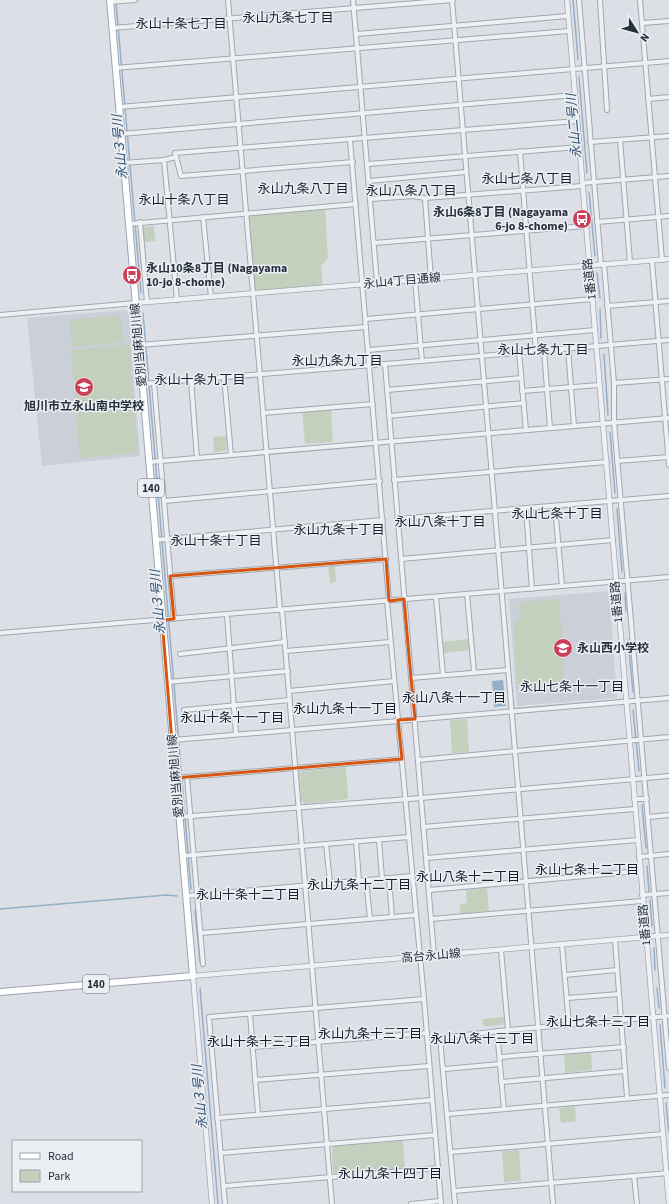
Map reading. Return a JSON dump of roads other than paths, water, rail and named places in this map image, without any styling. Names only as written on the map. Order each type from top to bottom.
[{"type":"main road","name":"愛別当麻旭川線","points":[[113,1],[117,28],[127,163],[135,223],[135,303],[148,384],[162,539],[162,620],[185,817],[188,856],[186,896],[193,976]]},
{"type":"main road","name":"140","points":[[0,992],[193,976]]},
{"type":"street","points":[[113,1],[134,0]]},
{"type":"street","points":[[228,0],[276,568],[288,671],[332,1204]]},
{"type":"street","points":[[353,0],[366,138],[377,283]]},
{"type":"street","points":[[117,28],[452,0],[553,1204]]},
{"type":"street","name":"1番道路","points":[[567,0],[626,701],[636,739],[632,780],[669,1204]]},
{"type":"street","points":[[579,0],[597,222],[614,383],[614,422],[638,700],[636,739],[645,778],[654,894],[667,1016],[669,1068]]},
{"type":"street","points":[[600,0],[607,110]]},
{"type":"street","points":[[640,0],[662,260]]},
{"type":"street","points":[[357,34],[568,16]]},
{"type":"street","points":[[642,23],[669,21]]},
{"type":"street","points":[[119,68],[233,57],[569,31]]},
{"type":"street","points":[[122,106],[669,60]]},
{"type":"street","points":[[125,133],[574,95]]},
{"type":"street","points":[[648,99],[669,97]]},
{"type":"street","points":[[353,162],[181,176],[175,153],[577,121]]},
{"type":"street","points":[[590,142],[669,136]]},
{"type":"street","points":[[350,140],[380,481],[390,642],[406,799],[441,1203],[411,1204]]},
{"type":"street","points":[[620,140],[630,262]]},
{"type":"street","points":[[368,164],[579,147]]},
{"type":"street","points":[[520,151],[536,351]]},
{"type":"street","points":[[127,163],[176,158]]},
{"type":"street","points":[[164,160],[176,300]]},
{"type":"street","points":[[369,181],[466,172]]},
{"type":"street","points":[[371,199],[413,196],[424,198],[468,195],[669,176]]},
{"type":"street","points":[[424,198],[431,279]]},
{"type":"street","points":[[147,302],[135,223],[356,204]]},
{"type":"street","points":[[597,222],[669,216]]},
{"type":"street","points":[[203,217],[211,297]]},
{"type":"street","points":[[374,242],[585,226]]},
{"type":"street","name":"永山4丁目通線","points":[[135,303],[669,259]]},
{"type":"street","points":[[652,261],[658,341],[667,418],[669,465]]},
{"type":"street","points":[[415,280],[422,361]]},
{"type":"street","points":[[366,319],[592,299]]},
{"type":"street","points":[[607,306],[669,301]]},
{"type":"street","points":[[0,315],[135,303]]},
{"type":"street","points":[[141,345],[366,326]]},
{"type":"street","points":[[368,350],[595,330]]},
{"type":"street","points":[[174,618],[170,576],[162,539],[164,501],[155,461],[148,384],[669,340]]},
{"type":"street","points":[[568,348],[574,426]]},
{"type":"street","points":[[544,350],[550,428]]},
{"type":"street","points":[[519,352],[526,430]]},
{"type":"street","points":[[385,364],[434,955]]},
{"type":"street","points":[[224,377],[231,455]]},
{"type":"street","points":[[387,390],[522,378]]},
{"type":"street","points":[[614,383],[669,379]]},
{"type":"street","points":[[191,380],[197,458]]},
{"type":"street","points":[[522,391],[599,385]]},
{"type":"street","points":[[389,416],[524,403]]},
{"type":"street","points":[[263,413],[373,404]]},
{"type":"street","points":[[155,461],[667,418]]},
{"type":"street","points":[[617,461],[669,457]]},
{"type":"street","points":[[394,480],[607,462]]},
{"type":"street","points":[[164,501],[380,481]]},
{"type":"street","points":[[397,519],[496,512],[669,496]]},
{"type":"street","points":[[555,506],[562,586]]},
{"type":"street","points":[[526,509],[532,589]]},
{"type":"street","points":[[162,539],[383,520]]},
{"type":"street","points":[[401,559],[612,540]]},
{"type":"street","points":[[170,576],[386,559]]},
{"type":"street","points":[[0,633],[669,577]]},
{"type":"street","points":[[467,594],[474,672]]},
{"type":"street","points":[[436,597],[443,675]]},
{"type":"street","points":[[227,615],[236,734]]},
{"type":"street","points":[[180,654],[229,647],[285,642]]},
{"type":"street","points":[[286,651],[390,642]]},
{"type":"street","points":[[411,678],[508,670]]},
{"type":"street","points":[[170,682],[288,671]]},
{"type":"street","points":[[289,691],[394,681]]},
{"type":"street","points":[[177,740],[669,698]]},
{"type":"street","points":[[184,710],[234,704],[290,700]]},
{"type":"street","points":[[418,760],[669,737]]},
{"type":"street","points":[[203,964],[197,895],[188,856],[181,778],[402,759]]},
{"type":"street","points":[[185,817],[519,790],[669,776]]},
{"type":"street","points":[[634,799],[647,799]]},
{"type":"street","points":[[423,827],[635,809]]},
{"type":"street","points":[[648,817],[669,815]]},
{"type":"street","points":[[188,856],[409,837]]},
{"type":"street","points":[[379,840],[382,878]]},
{"type":"street","points":[[426,858],[638,840]]},
{"type":"street","points":[[356,842],[359,881]]},
{"type":"street","points":[[326,844],[330,883]]},
{"type":"street","points":[[639,857],[669,854]]},
{"type":"street","points":[[429,890],[640,871]]},
{"type":"street","points":[[186,896],[412,876]]},
{"type":"street","points":[[389,878],[392,917]]},
{"type":"street","points":[[366,880],[370,919]]},
{"type":"street","points":[[642,896],[669,893]]},
{"type":"street","points":[[431,919],[642,901]]},
{"type":"street","points":[[201,933],[416,915]]},
{"type":"street","name":"高台永山線","points":[[193,976],[669,935]]},
{"type":"street","points":[[615,940],[628,1097]]},
{"type":"street","points":[[562,945],[569,1025]]},
{"type":"street","points":[[501,950],[508,1030]]},
{"type":"street","points":[[565,975],[617,970]]},
{"type":"street","points":[[193,976],[212,1204]]},
{"type":"street","points":[[566,998],[619,994]]},
{"type":"street","points":[[225,1204],[209,1017],[424,999]]},
{"type":"street","points":[[250,1014],[258,1114]]},
{"type":"street","points":[[455,1204],[440,1038],[497,1031],[667,1016]]},
{"type":"street","points":[[497,1031],[504,1109]]},
{"type":"street","points":[[253,1047],[427,1033]]},
{"type":"street","points":[[500,1057],[624,1047]]},
{"type":"street","points":[[444,1069],[500,1064]]},
{"type":"street","points":[[255,1080],[429,1066]]},
{"type":"street","points":[[501,1082],[543,1077],[625,1071]]},
{"type":"street","points":[[448,1114],[628,1097],[669,1095]]},
{"type":"street","points":[[217,1118],[432,1100]]},
{"type":"street","points":[[221,1153],[435,1134]]},
{"type":"street","points":[[451,1152],[663,1134]]},
{"type":"street","points":[[224,1186],[438,1168]]},
{"type":"street","points":[[454,1191],[667,1174]]},
{"type":"street","points":[[634,1176],[637,1204]]},
{"type":"water","points":[[503,680],[506,706],[494,707],[492,681]]},
{"type":"waterway","name":"永山二号川","points":[[573,0],[578,59]]},
{"type":"waterway","name":"永山３号川","points":[[116,2],[141,293]]},
{"type":"waterway","name":"永山二号川","points":[[579,77],[587,173]]},
{"type":"waterway","name":"永山二号川","points":[[589,192],[595,256]]},
{"type":"waterway","name":"永山二号川","points":[[597,273],[600,298]]},
{"type":"waterway","name":"永山二号川","points":[[600,309],[601,338]]},
{"type":"waterway","name":"永山３号川","points":[[143,313],[191,889]]},
{"type":"waterway","name":"永山二号川","points":[[604,354],[608,415]]},
{"type":"waterway","name":"永山二号川","points":[[610,432],[615,493]]},
{"type":"waterway","name":"永山二号川","points":[[617,509],[622,572]]},
{"type":"waterway","name":"永山二号川","points":[[625,593],[626,611]]},
{"type":"waterway","name":"永山二号川","points":[[628,640],[633,692]]},
{"type":"waterway","name":"永山二号川","points":[[633,710],[639,771]]},
{"type":"waterway","name":"永山二号川","points":[[642,805],[646,848]]},
{"type":"waterway","name":"永山二号川","points":[[647,866],[649,892]]},
{"type":"waterway","points":[[0,909],[167,895],[177,896]]},
{"type":"waterway","name":"永山二号川","points":[[650,900],[652,926]]},
{"type":"waterway","name":"永山３号川","points":[[195,910],[200,962]]},
{"type":"waterway","name":"永山二号川","points":[[654,948],[655,970]]},
{"type":"waterway","name":"永山３号川","points":[[200,988],[218,1204]]},
{"type":"waterway","name":"永山二号川","points":[[657,988],[659,1008]]},
{"type":"waterway","name":"永山二号川","points":[[660,1025],[665,1088]]},
{"type":"waterway","name":"永山二号川","points":[[666,1103],[669,1133]]},
{"type":"place","name":"永山6条8丁目 (Nagayama 6-jo 8-chome)","points":[[582,219]]},
{"type":"place","name":"永山10条8丁目 (Nagayama 10-jo 8-chome)","points":[[132,275]]},
{"type":"place","name":"旭川市立永山南中学校","points":[[84,387]]},
{"type":"place","name":"永山西小学校","points":[[563,648]]},
{"type":"district","name":"永山九条七丁目","points":[[288,18]]},
{"type":"district","name":"永山十条七丁目","points":[[181,24]]},
{"type":"district","name":"永山七条八丁目","points":[[527,179]]},
{"type":"district","name":"永山九条八丁目","points":[[303,189]]},
{"type":"district","name":"永山八条八丁目","points":[[411,191]]},
{"type":"district","name":"永山十条八丁目","points":[[184,200]]},
{"type":"district","name":"永山七条九丁目","points":[[543,350]]},
{"type":"district","name":"永山九条九丁目","points":[[337,361]]},
{"type":"district","name":"永山十条九丁目","points":[[200,380]]},
{"type":"district","name":"永山七条十丁目","points":[[557,514]]},
{"type":"district","name":"永山八条十丁目","points":[[440,522]]},
{"type":"district","name":"永山九条十丁目","points":[[339,530]]},
{"type":"district","name":"永山十条十丁目","points":[[216,541]]},
{"type":"district","name":"永山七条十一丁目","points":[[572,687]]},
{"type":"district","name":"永山八条十一丁目","points":[[454,698]]},
{"type":"district","name":"永山九条十一丁目","points":[[345,709]]},
{"type":"district","name":"永山十条十一丁目","points":[[232,718]]},
{"type":"district","name":"永山七条十二丁目","points":[[587,870]]},
{"type":"district","name":"永山八条十二丁目","points":[[468,877]]},
{"type":"district","name":"永山九条十二丁目","points":[[359,885]]},
{"type":"district","name":"永山十条十二丁目","points":[[248,895]]},
{"type":"district","name":"永山七条十三丁目","points":[[598,1022]]},
{"type":"district","name":"永山九条十三丁目","points":[[370,1034]]},
{"type":"district","name":"永山八条十三丁目","points":[[482,1039]]},
{"type":"district","name":"永山十条十三丁目","points":[[259,1042]]},
{"type":"district","name":"永山九条十四丁目","points":[[390,1174]]}]
